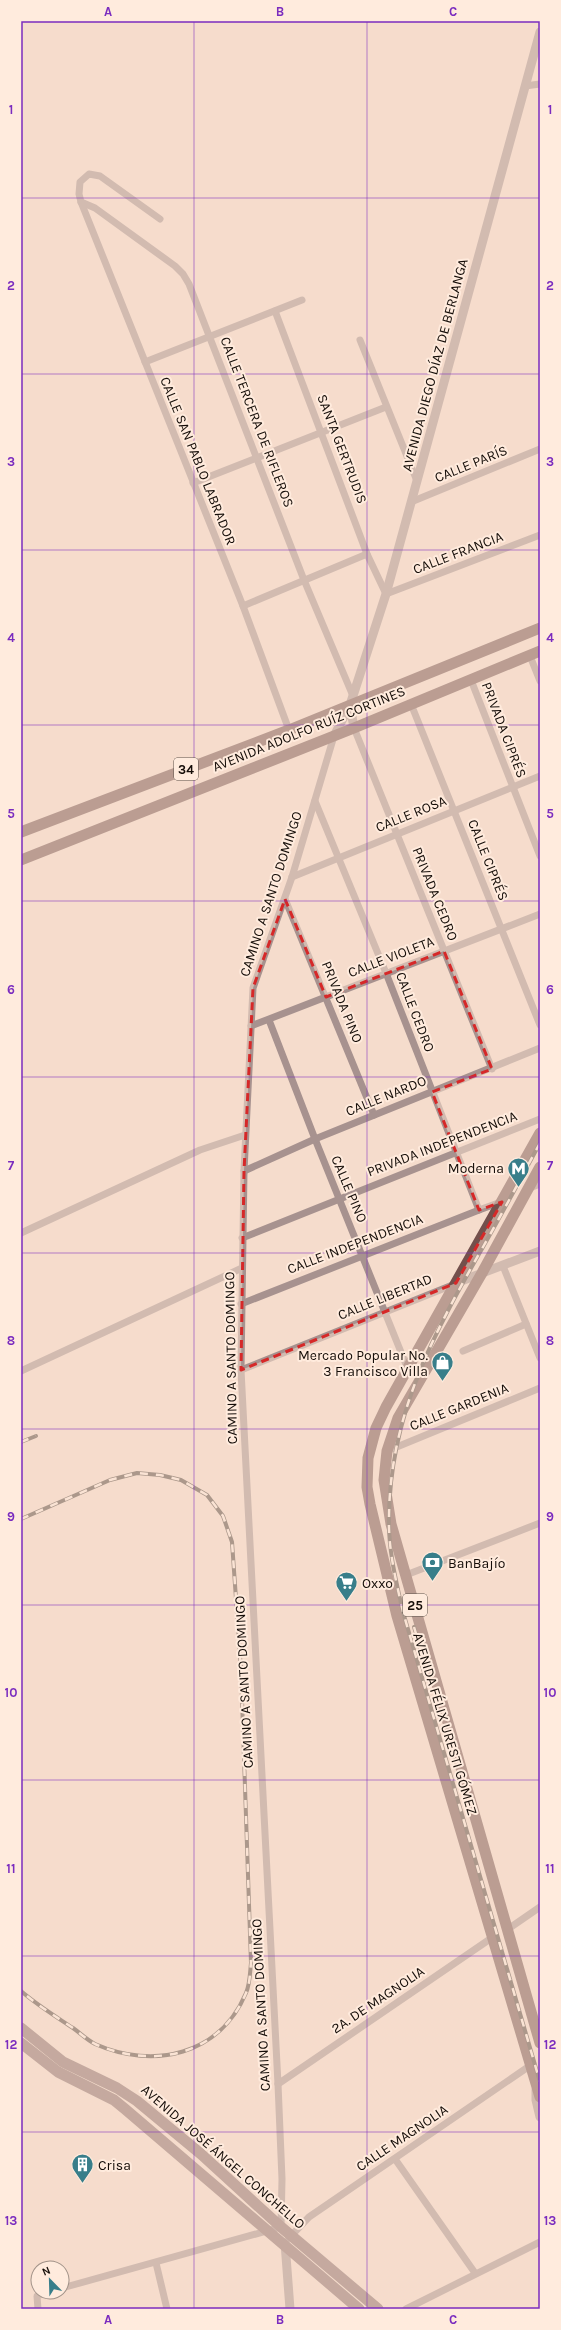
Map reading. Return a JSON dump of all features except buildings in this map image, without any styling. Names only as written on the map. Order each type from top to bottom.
[{"type":"main road","name":"AVENIDA ADOLFO RUÍZ CORTINES","points":[[21,832],[289,730],[352,700],[540,628]]},
{"type":"main road","name":"AVENIDA ADOLFO RUÍZ CORTINES","points":[[21,860],[354,728],[535,654]]},
{"type":"main road","name":"AVENIDA FÉLIX URESTI GÓMEZ","points":[[540,1133],[407,1367],[386,1407],[374,1435],[368,1458],[367,1487],[397,1616],[540,2096]]},
{"type":"main road","name":"AVENIDA FÉLIX URESTI GÓMEZ","points":[[540,1167],[482,1273],[401,1410],[387,1451],[384,1480],[387,1505],[406,1575],[540,2043]]},
{"type":"main road","name":"AVENIDA JOSÉ ÁNGEL CONCHELLO","points":[[21,2028],[63,2062],[116,2088],[137,2101],[201,2154],[281,2227],[288,2241],[359,2309]]},
{"type":"main road","name":"AVENIDA JOSÉ ÁNGEL CONCHELLO","points":[[21,2043],[58,2072],[114,2100],[268,2230],[288,2241],[378,2309]]},
{"type":"street","name":"AVENIDA DIEGO DÍAZ DE BERLANGA","points":[[334,736],[352,700],[386,594],[540,32]]},
{"type":"street","points":[[526,86],[540,84]]},
{"type":"street","name":"CALLE SAN PABLO LABRADOR","points":[[160,219],[94,174],[85,176],[80,182],[79,194],[82,202],[242,606],[289,730]]},
{"type":"street","name":"CALLE TERCERA DE RIFLEROS","points":[[82,202],[95,208],[183,274],[211,337],[304,580],[352,700]]},
{"type":"street","points":[[145,362],[302,300]]},
{"type":"street","name":"SANTA GERTRUDIS","points":[[275,311],[367,554],[386,594]]},
{"type":"street","points":[[360,340],[386,407],[418,481]]},
{"type":"street","points":[[193,483],[386,407]]},
{"type":"street","name":"CALLE PARÍS","points":[[411,502],[540,449]]},
{"type":"street","name":"CALLE FRANCIA","points":[[386,594],[540,535]]},
{"type":"street","points":[[242,606],[367,554]]},
{"type":"street","points":[[535,654],[540,681]]},
{"type":"street","name":"PRIVADA CIPRÉS","points":[[471,680],[540,856]]},
{"type":"street","name":"AVENIDA DIEGO DÍAZ DE BERLANGA","points":[[352,700],[354,728]]},
{"type":"street","name":"CALLE CIPRÉS","points":[[411,704],[540,1025]]},
{"type":"street","name":"PRIVADA CEDRO","points":[[354,728],[492,1069]]},
{"type":"street","name":"CAMINO A SANTO DOMINGO","points":[[281,2227],[282,2179],[278,2084],[241,1370],[242,1238],[245,1135],[253,988],[285,899],[334,736]]},
{"type":"street","name":"CALLE ROSA","points":[[292,877],[540,776]]},
{"type":"street","name":"CALLE CEDRO","points":[[315,801],[386,973],[479,1210]]},
{"type":"street","name":"PRIVADA PINO","points":[[285,899],[374,1115]]},
{"type":"street","name":"CALLE VIOLETA","points":[[251,1026],[540,914]]},
{"type":"street","name":"CALLE PINO","points":[[269,1020],[314,1139],[386,1311],[407,1367]]},
{"type":"street","name":"CALLE NARDO","points":[[244,1172],[314,1139],[492,1069],[540,1048]]},
{"type":"street","name":"PRIVADA INDEPENDENCIA","points":[[242,1238],[456,1151],[540,1119]]},
{"type":"street","points":[[21,1233],[186,1156],[245,1135]]},
{"type":"street","points":[[528,1189],[540,1184]]},
{"type":"street","points":[[479,1210],[502,1202]]},
{"type":"street","name":"CALLE INDEPENDENCIA","points":[[241,1304],[479,1210]]},
{"type":"street","name":"CALLE LIBERTAD","points":[[241,1370],[456,1283],[540,1251]]},
{"type":"street","points":[[503,1266],[540,1358]]},
{"type":"street","points":[[21,1371],[242,1268]]},
{"type":"street","points":[[463,1351],[526,1324]]},
{"type":"street","name":"CALLE GARDENIA","points":[[387,1451],[540,1388]]},
{"type":"street","points":[[406,1575],[540,1523]]},
{"type":"street","points":[[508,1929],[540,1907]]},
{"type":"street","name":"2A. DE MAGNOLIA","points":[[278,2084],[493,1937]]},
{"type":"street","name":"CALLE MAGNOLIA","points":[[288,2241],[309,2217],[531,2065]]},
{"type":"street","name":"25","points":[[537,2084],[536,2100],[540,2117]]},
{"type":"street","points":[[395,2159],[475,2273]]},
{"type":"street","points":[[70,2286],[281,2227]]},
{"type":"street","points":[[288,2241],[290,2309]]},
{"type":"street","points":[[406,2309],[475,2273],[540,2242]]},
{"type":"street","points":[[156,2263],[167,2309]]},
{"type":"highlighted area","points":[[285,899],[326,997],[444,951],[492,1069],[432,1092],[479,1210],[502,1202],[456,1283],[241,1370],[244,1171],[253,988]]},
{"type":"railway","points":[[540,1143],[448,1311],[418,1376],[406,1409],[397,1443],[391,1479],[389,1517],[391,1553],[403,1612],[540,2082]]},
{"type":"railway","points":[[21,1442],[36,1436]]},
{"type":"railway","points":[[21,1519],[110,1480],[137,1473],[160,1475],[181,1480],[207,1495],[223,1516],[232,1542],[241,1670],[251,1963],[246,1993],[234,2014],[220,2031],[202,2043],[183,2052],[162,2056],[140,2056],[117,2052],[95,2044],[21,1991]]},
{"type":"railway","points":[[414,1627],[423,1657]]},
{"type":"place","name":"Moderna","points":[[519,1188]]},
{"type":"place","name":"Mercado Popular No. 3 Francisco Villa","points":[[443,1382]]},
{"type":"place","name":"BanBajío","points":[[433,1582]]},
{"type":"place","name":"Oxxo","points":[[347,1602]]},
{"type":"place","name":"Crisa","points":[[82,2184]]}]
